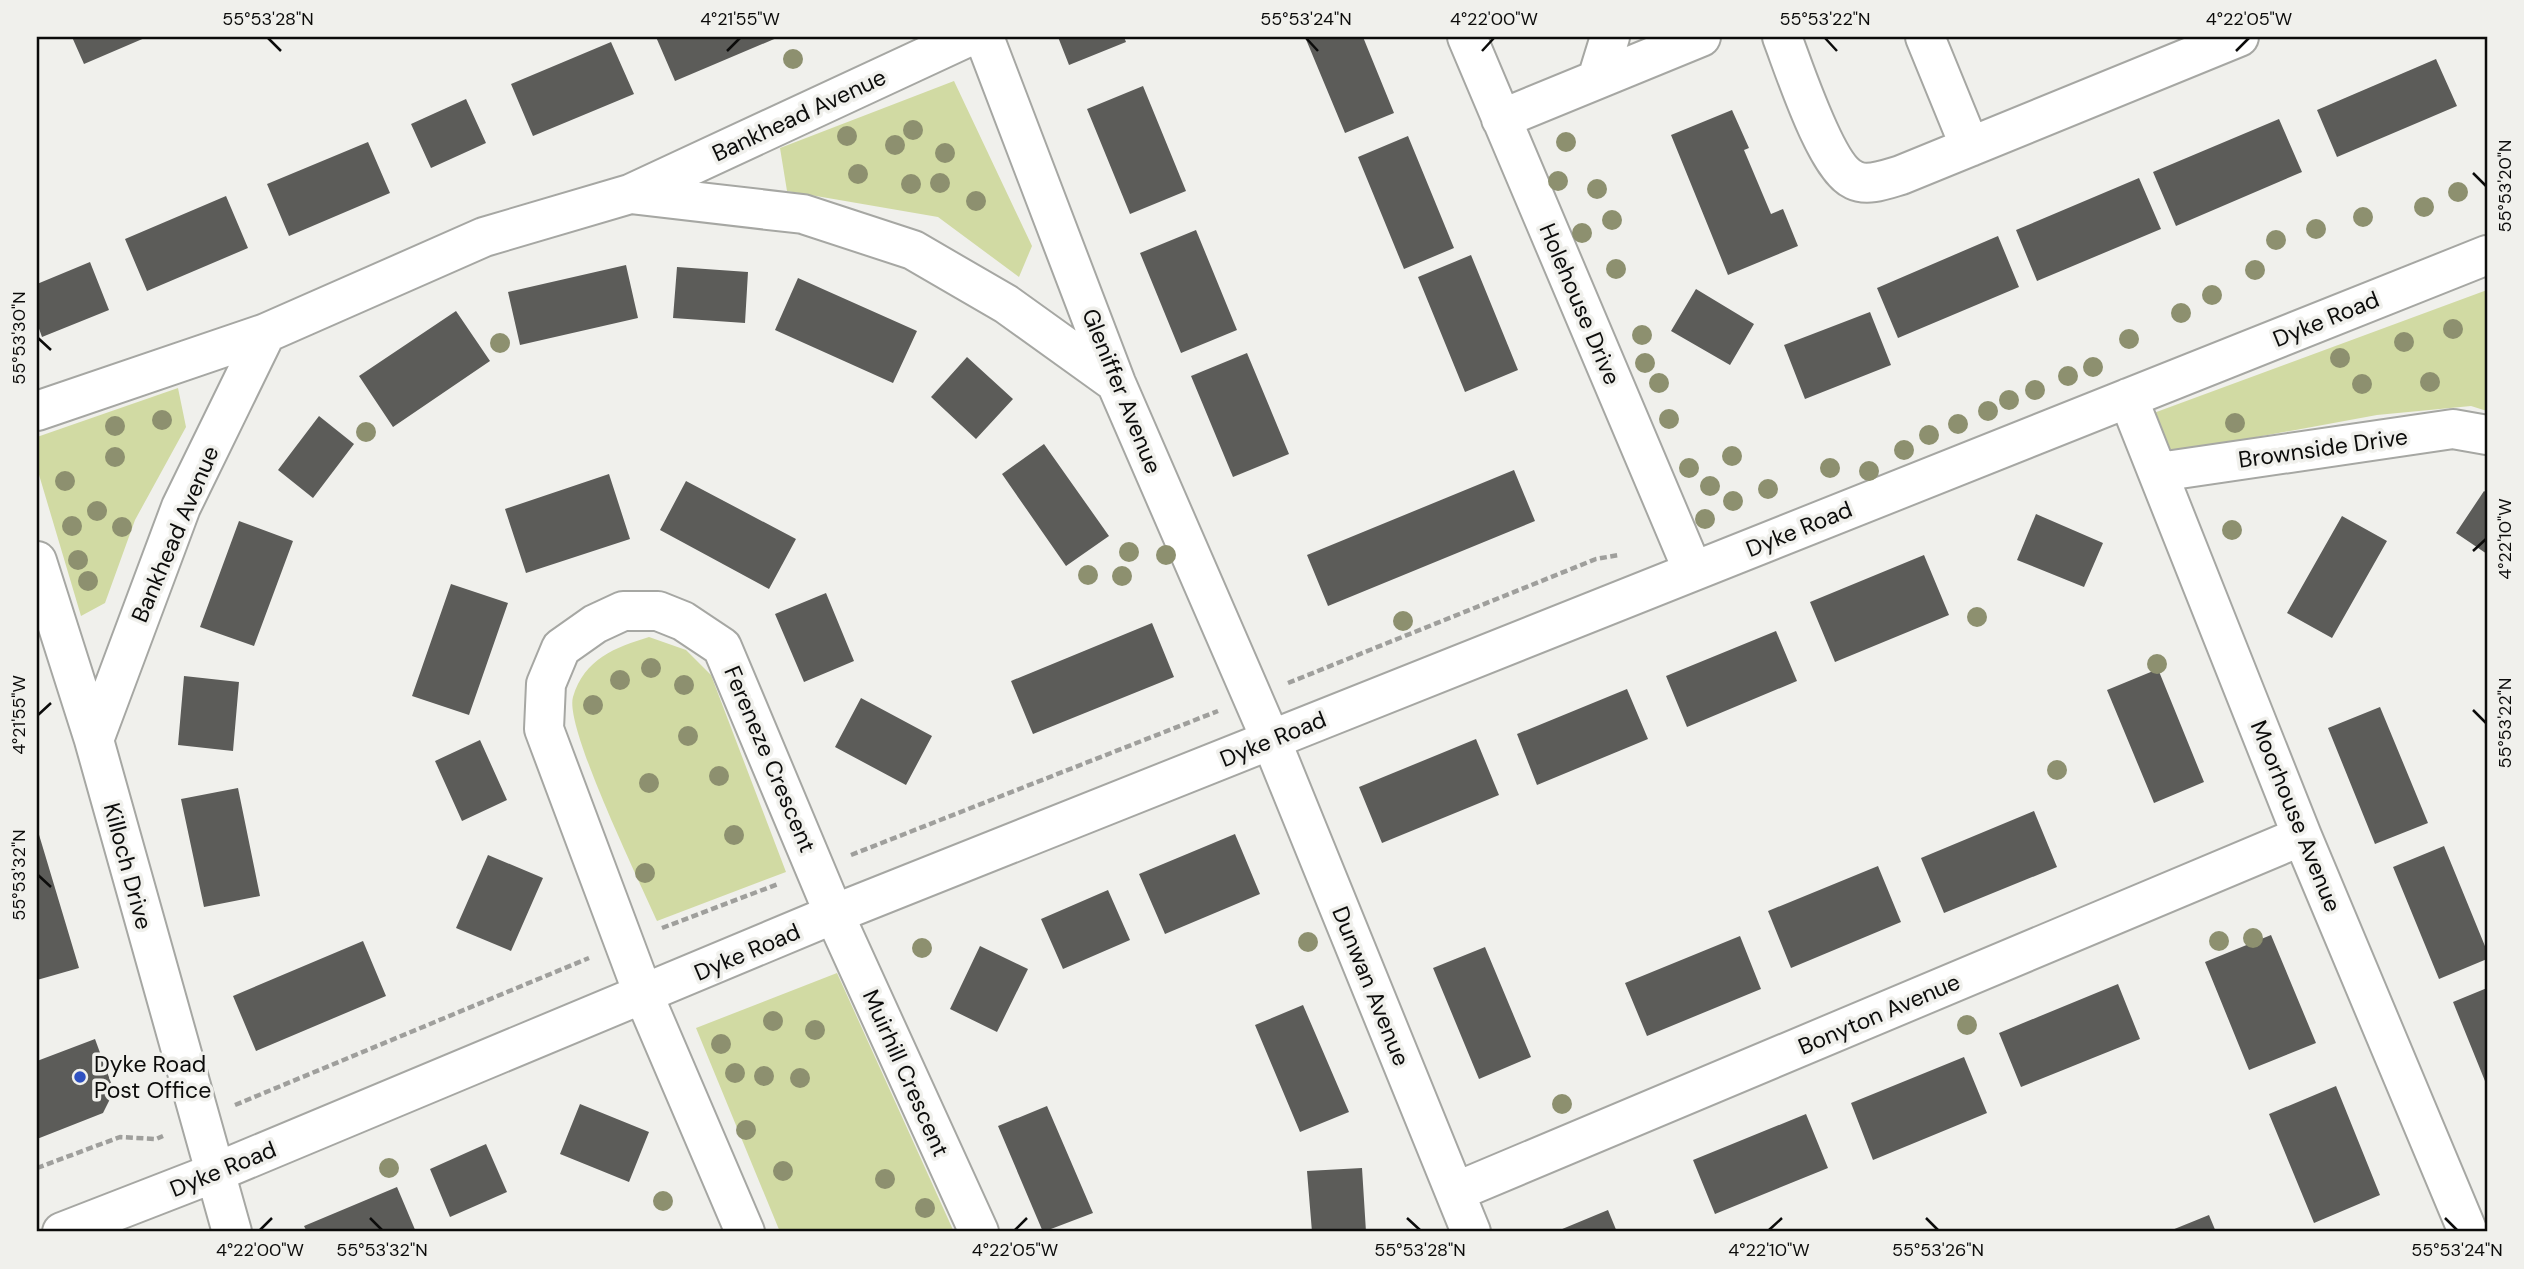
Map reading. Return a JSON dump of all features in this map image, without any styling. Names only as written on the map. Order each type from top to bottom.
[{"type":"street","name":"Bankhead Avenue","points":[[37,411],[266,333],[484,237],[631,194],[968,37]]},
{"type":"street","name":"Gleniffer Avenue","points":[[984,37],[1116,383],[1271,740]]},
{"type":"street","name":"Holehouse Drive","points":[[1467,37],[1693,571]]},
{"type":"street","points":[[1597,79],[1610,37]]},
{"type":"street","points":[[1501,119],[1701,37]]},
{"type":"street","points":[[1782,37],[1829,154],[1842,173],[1856,181],[1875,182],[1901,176],[2239,37]]},
{"type":"street","points":[[1925,37],[1970,147]]},
{"type":"street","name":"Bankhead Avenue","points":[[631,194],[803,214],[913,250],[1006,304],[1116,383]]},
{"type":"street","name":"Dyke Road","points":[[62,1232],[214,1173],[644,996],[834,914],[2487,255]]},
{"type":"street","name":"Bankhead Avenue","points":[[94,740],[181,507],[266,333]]},
{"type":"street","name":"Moorhouse Avenue","points":[[2128,398],[2302,836],[2468,1232]]},
{"type":"street","name":"Brownside Drive","points":[[2159,472],[2453,429],[2487,435]]},
{"type":"street","name":"Killoch Drive","points":[[37,561],[94,740],[232,1232]]},
{"type":"street","name":"Fereneze Crescent","points":[[644,996],[544,729],[546,684],[561,648],[595,624],[623,611],[658,611],[683,621],[722,647],[834,914]]},
{"type":"street","name":"Dunwan Avenue","points":[[1271,740],[1464,1220]]},
{"type":"street","name":"Bonyton Avenue","points":[[1464,1220],[2302,836]]},
{"type":"street","name":"Muirhill Crescent","points":[[834,914],[978,1232]]},
{"type":"street","points":[[644,996],[745,1232]]},
{"type":"green space","points":[[954,81],[1032,246],[1019,277],[938,217],[787,191],[780,148]]},
{"type":"green space","points":[[2487,290],[2487,411],[2471,406],[2377,415],[2170,453],[2151,414]]},
{"type":"green space","points":[[178,388],[186,427],[135,520],[105,603],[81,616],[37,468],[37,437]]},
{"type":"green space","points":[[649,637],[686,650],[711,675],[786,872],[657,921],[591,771],[573,714],[573,697],[578,684],[593,664],[613,650]]},
{"type":"green space","points":[[837,973],[954,1232],[780,1232],[696,1028]]},
{"type":"building","points":[[72,37],[147,37],[84,64]]},
{"type":"building","points":[[656,37],[779,37],[675,81]]},
{"type":"building","points":[[1058,37],[1124,37],[1126,42],[1069,65]]},
{"type":"building","points":[[1305,37],[1363,37],[1394,113],[1345,133]]},
{"type":"building","points":[[611,42],[634,94],[533,136],[511,84]]},
{"type":"building","points":[[2436,59],[2457,106],[2337,157],[2317,110]]},
{"type":"building","points":[[1143,86],[1186,191],[1130,214],[1087,109]]},
{"type":"building","points":[[466,99],[486,143],[431,168],[411,124]]},
{"type":"building","points":[[1732,110],[1749,148],[1744,150],[1771,214],[1783,209],[1798,246],[1728,275],[1671,135]]},
{"type":"building","points":[[2279,119],[2302,172],[2176,226],[2153,172]]},
{"type":"building","points":[[1408,136],[1454,248],[1404,269],[1358,157]]},
{"type":"building","points":[[368,142],[390,193],[289,236],[267,184]]},
{"type":"building","points":[[2139,178],[2161,229],[2037,281],[2016,230]]},
{"type":"building","points":[[226,196],[248,248],[147,291],[125,239]]},
{"type":"building","points":[[1196,230],[1237,330],[1181,353],[1140,253]]},
{"type":"building","points":[[1998,236],[2019,287],[1898,338],[1877,288]]},
{"type":"building","points":[[1471,255],[1518,370],[1465,392],[1418,277]]},
{"type":"building","points":[[90,262],[109,310],[42,337],[37,323],[37,284]]},
{"type":"building","points":[[626,265],[638,318],[520,345],[508,292]]},
{"type":"building","points":[[677,267],[748,272],[745,323],[673,318]]},
{"type":"building","points":[[798,278],[917,331],[893,383],[775,330]]},
{"type":"building","points":[[1696,289],[1754,324],[1730,365],[1671,331]]},
{"type":"building","points":[[456,311],[490,361],[393,427],[359,376]]},
{"type":"building","points":[[1870,312],[1891,365],[1805,399],[1784,345]]},
{"type":"building","points":[[1247,353],[1289,454],[1233,477],[1191,376]]},
{"type":"building","points":[[967,357],[1013,399],[976,439],[931,397]]},
{"type":"building","points":[[319,416],[354,444],[313,498],[278,470]]},
{"type":"building","points":[[1044,444],[1109,536],[1066,566],[1002,474]]},
{"type":"building","points":[[1514,470],[1535,521],[1328,606],[1307,555]]},
{"type":"building","points":[[609,474],[630,539],[526,573],[505,509]]},
{"type":"building","points":[[686,481],[796,539],[769,589],[660,530]]},
{"type":"building","points":[[2484,491],[2487,493],[2487,554],[2456,533]]},
{"type":"building","points":[[2036,514],[2103,543],[2084,587],[2017,560]]},
{"type":"building","points":[[2342,516],[2387,541],[2332,638],[2287,613]]},
{"type":"building","points":[[239,521],[293,541],[254,646],[200,627]]},
{"type":"building","points":[[1924,555],[1949,615],[1835,662],[1810,602]]},
{"type":"building","points":[[451,584],[508,603],[469,715],[412,696]]},
{"type":"building","points":[[826,593],[854,661],[804,682],[775,614]]},
{"type":"building","points":[[1152,623],[1174,677],[1033,734],[1011,681]]},
{"type":"building","points":[[1776,631],[1797,681],[1687,727],[1666,676]]},
{"type":"building","points":[[2158,669],[2204,782],[2154,803],[2107,690]]},
{"type":"building","points":[[184,676],[239,682],[233,751],[178,745]]},
{"type":"building","points":[[1627,689],[1648,739],[1537,785],[1517,734]]},
{"type":"building","points":[[861,698],[932,736],[906,785],[835,747]]},
{"type":"building","points":[[2380,707],[2428,823],[2375,844],[2328,728]]},
{"type":"building","points":[[1476,739],[1499,795],[1382,843],[1359,787]]},
{"type":"building","points":[[480,740],[507,800],[462,821],[435,761]]},
{"type":"building","points":[[238,788],[260,896],[204,907],[181,799]]},
{"type":"building","points":[[2034,811],[2057,867],[1944,913],[1921,858]]},
{"type":"building","points":[[37,828],[79,968],[37,980]]},
{"type":"building","points":[[1235,834],[1260,894],[1165,934],[1139,874]]},
{"type":"building","points":[[2444,846],[2487,951],[2487,959],[2439,979],[2393,867]]},
{"type":"building","points":[[488,855],[543,878],[511,951],[456,928]]},
{"type":"building","points":[[1878,866],[1901,922],[1791,968],[1768,911]]},
{"type":"building","points":[[1108,890],[1130,940],[1063,969],[1041,919]]},
{"type":"building","points":[[2271,935],[2316,1043],[2249,1070],[2205,962]]},
{"type":"building","points":[[1740,936],[1761,989],[1647,1036],[1625,983]]},
{"type":"building","points":[[363,941],[386,996],[256,1051],[233,996]]},
{"type":"building","points":[[980,946],[1028,969],[997,1032],[950,1009]]},
{"type":"building","points":[[1485,947],[1531,1057],[1479,1079],[1433,968]]},
{"type":"building","points":[[2118,984],[2140,1039],[2021,1087],[1999,1033]]},
{"type":"building","points":[[2487,988],[2487,1086],[2453,1002]]},
{"type":"building","points":[[1303,1005],[1349,1112],[1300,1132],[1255,1025]]},
{"type":"building","points":[[95,1039],[114,1091],[103,1113],[37,1139],[37,1061]]},
{"type":"building","points":[[1964,1057],[1987,1113],[1873,1160],[1851,1103]]},
{"type":"building","points":[[2336,1086],[2380,1195],[2314,1223],[2269,1114]]},
{"type":"building","points":[[580,1104],[649,1132],[629,1182],[560,1154]]},
{"type":"building","points":[[1047,1106],[1093,1213],[1043,1232],[998,1126]]},
{"type":"building","points":[[1806,1114],[1828,1168],[1715,1214],[1693,1160]]},
{"type":"building","points":[[486,1144],[507,1192],[450,1217],[430,1169]]},
{"type":"building","points":[[1362,1168],[1366,1232],[1312,1232],[1307,1171]]},
{"type":"building","points":[[397,1187],[416,1232],[307,1232],[304,1226]]},
{"type":"building","points":[[1608,1210],[1617,1232],[1555,1232]]},
{"type":"building","points":[[2209,1215],[2216,1232],[2167,1232]]},
{"type":"place","name":"Dyke Road Post Office","points":[[80,1077]]}]
